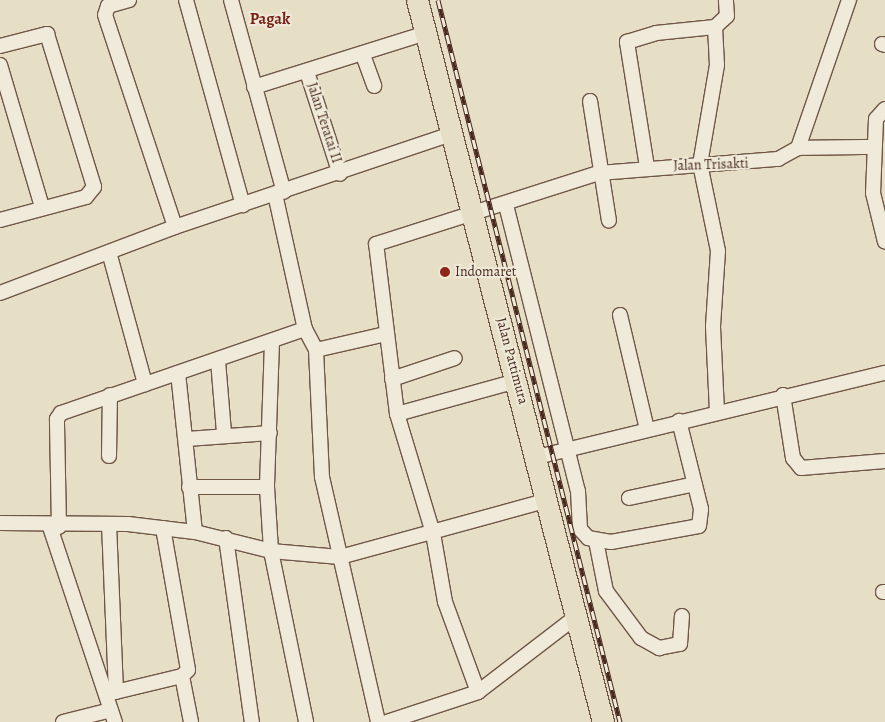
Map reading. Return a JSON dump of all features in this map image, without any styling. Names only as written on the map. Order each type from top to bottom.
[{"type":"highway","name":"Jalan Pattimura","points":[[417,0],[537,457],[599,705]]},
{"type":"street","points":[[129,0],[108,6],[105,15],[175,227]]},
{"type":"street","points":[[186,0],[243,205]]},
{"type":"street","points":[[231,0],[280,193],[305,329],[316,350],[319,454],[340,557],[378,722]]},
{"type":"street","points":[[647,167],[628,42],[656,33],[716,27],[727,16],[726,0]]},
{"type":"street","points":[[804,148],[849,0]]},
{"type":"street","points":[[716,27],[717,65],[700,164],[718,251],[714,327],[717,412]]},
{"type":"street","points":[[254,87],[363,55],[426,33]]},
{"type":"street","points":[[0,46],[47,34],[94,181],[94,187],[86,197],[0,220]]},
{"type":"street","points":[[363,55],[374,86]]},
{"type":"street","points":[[0,65],[37,209]]},
{"type":"street","name":"Jalan Teratai II","points":[[307,72],[340,174]]},
{"type":"street","points":[[590,101],[599,173],[609,221]]},
{"type":"street","points":[[882,232],[874,147],[876,119],[885,110]]},
{"type":"street","points":[[0,293],[175,227],[340,174],[452,134]]},
{"type":"street","name":"Jalan Trisakti","points":[[386,334],[376,244],[472,213],[506,205],[599,173],[647,167],[758,163],[804,148],[874,147]]},
{"type":"street","points":[[506,205],[578,491],[580,529],[596,542],[606,591],[641,638],[659,648],[680,644],[682,616]]},
{"type":"street","points":[[109,252],[145,384]]},
{"type":"street","points":[[620,315],[647,429]]},
{"type":"street","points":[[111,693],[55,527],[57,419],[71,407],[218,361],[305,329]]},
{"type":"street","points":[[316,350],[386,334],[397,414],[433,533],[445,602],[478,692]]},
{"type":"street","points":[[272,342],[267,488],[271,551],[306,722]]},
{"type":"street","points":[[392,379],[455,358]]},
{"type":"street","points":[[218,361],[224,434]]},
{"type":"street","points":[[178,373],[187,439],[189,487],[195,532]]},
{"type":"street","points":[[537,457],[783,395],[885,373]]},
{"type":"street","points":[[397,414],[517,381]]},
{"type":"street","points":[[109,456],[110,395]]},
{"type":"street","points":[[783,395],[793,458],[801,468],[885,461]]},
{"type":"street","points":[[596,542],[699,526],[695,484],[679,421]]},
{"type":"street","points":[[187,439],[224,434],[270,433]]},
{"type":"street","points":[[629,498],[695,484]]},
{"type":"street","points":[[189,487],[267,488]]},
{"type":"street","points":[[0,523],[55,527],[108,524],[163,528],[226,538],[271,551],[340,557],[548,500]]},
{"type":"street","points":[[63,722],[113,716],[108,524]]},
{"type":"street","points":[[111,693],[182,676],[188,670],[163,528]]},
{"type":"street","points":[[226,538],[252,722]]},
{"type":"street","points":[[387,722],[478,692],[577,616]]},
{"type":"street","points":[[182,676],[191,722]]},
{"type":"railway","points":[[438,0],[620,722]]},
{"type":"place","name":"Indomaret","points":[[445,272]]},
{"type":"district","name":"Pagak","points":[[270,19]]}]
